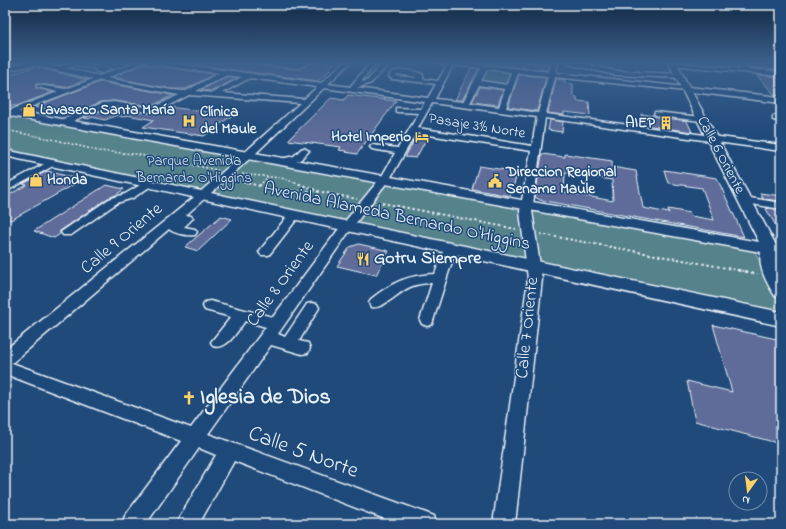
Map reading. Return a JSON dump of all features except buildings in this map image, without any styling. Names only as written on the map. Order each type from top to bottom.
[{"type":"main road","points":[[686,88],[781,100]]},
{"type":"main road","name":"Calle 6 Oriente","points":[[686,88],[744,200],[777,253],[768,254],[773,277],[781,292]]},
{"type":"main road","name":"Avenida Alameda Bernardo O'Higgins","points":[[7,113],[284,161],[777,253]]},
{"type":"main road","name":"Avenida Alameda Bernardo O'Higgins","points":[[5,153],[150,184],[198,199],[294,215],[781,319]]},
{"type":"street","points":[[43,87],[66,91]]},
{"type":"street","points":[[7,113],[77,87]]},
{"type":"street","points":[[146,87],[186,94],[242,97],[308,99],[323,96]]},
{"type":"street","points":[[64,122],[106,105],[116,104],[146,110],[155,110],[200,87]]},
{"type":"street","points":[[213,95],[228,87]]},
{"type":"street","points":[[242,97],[258,87]]},
{"type":"street","name":"Calle 9 Oriente","points":[[5,359],[230,172],[322,87]]},
{"type":"street","points":[[328,87],[353,88],[781,148]]},
{"type":"street","name":"Calle 8 Oriente","points":[[133,524],[266,337],[347,226],[384,180],[438,87]]},
{"type":"street","points":[[466,104],[475,87]]},
{"type":"street","points":[[502,109],[509,87]]},
{"type":"street","name":"Calle 7 Oriente","points":[[504,524],[535,279],[526,205],[542,114],[550,87]]},
{"type":"street","points":[[664,87],[686,88]]},
{"type":"street","points":[[338,88],[338,93],[344,98]]},
{"type":"street","points":[[399,111],[424,113]]},
{"type":"street","points":[[658,114],[702,119]]},
{"type":"street","name":"Pasaje 3½ Norte","points":[[414,130],[537,149]]},
{"type":"street","points":[[375,147],[402,151]]},
{"type":"street","points":[[284,161],[297,158],[306,151],[300,164]]},
{"type":"street","points":[[5,189],[52,163]]},
{"type":"street","points":[[122,207],[150,184]]},
{"type":"street","points":[[66,232],[113,201],[129,196],[150,184]]},
{"type":"street","points":[[191,232],[175,229],[197,209],[198,199]]},
{"type":"street","points":[[744,200],[781,206]]},
{"type":"street","points":[[265,252],[294,215]]},
{"type":"street","points":[[427,320],[450,249]]},
{"type":"street","points":[[376,303],[404,282],[423,278],[441,278]]},
{"type":"street","points":[[210,306],[276,324]]},
{"type":"street","points":[[266,337],[295,346],[312,308]]},
{"type":"street","points":[[219,342],[242,314]]},
{"type":"street","name":"Calle 5 Norte","points":[[5,367],[426,524]]},
{"type":"street","points":[[187,524],[229,451]]},
{"type":"path","points":[[5,130],[56,140],[99,151],[144,156],[242,174],[269,176],[290,180],[322,192]]},
{"type":"path","points":[[242,174],[236,181],[290,192],[322,192],[368,200],[529,232],[773,277]]},
{"type":"path","points":[[259,186],[269,176]]},
{"type":"green space","name":"Parque Avenida Bernardo O'Higgins","points":[[13,115],[239,155],[241,158],[204,190],[198,192],[5,150],[5,117]]},
{"type":"green space","name":"Parque Avenida Bernardo O'Higgins","points":[[256,159],[750,249],[755,252],[781,305],[781,314],[215,195],[213,193],[250,160]]},
{"type":"place","name":"Lavaseco Santa María","points":[[29,110]]},
{"type":"place","name":"Clínica del Maule","points":[[189,121]]},
{"type":"place","name":"AIEP","points":[[666,123]]},
{"type":"place","name":"Hotel Imperio","points":[[422,137]]},
{"type":"place","name":"Honda","points":[[36,180]]},
{"type":"place","name":"Direccion Regional Sename Maule","points":[[495,181]]},
{"type":"place","name":"Gotru Siempre","points":[[363,259]]},
{"type":"place","name":"Iglesia de Dios","points":[[189,398]]}]
